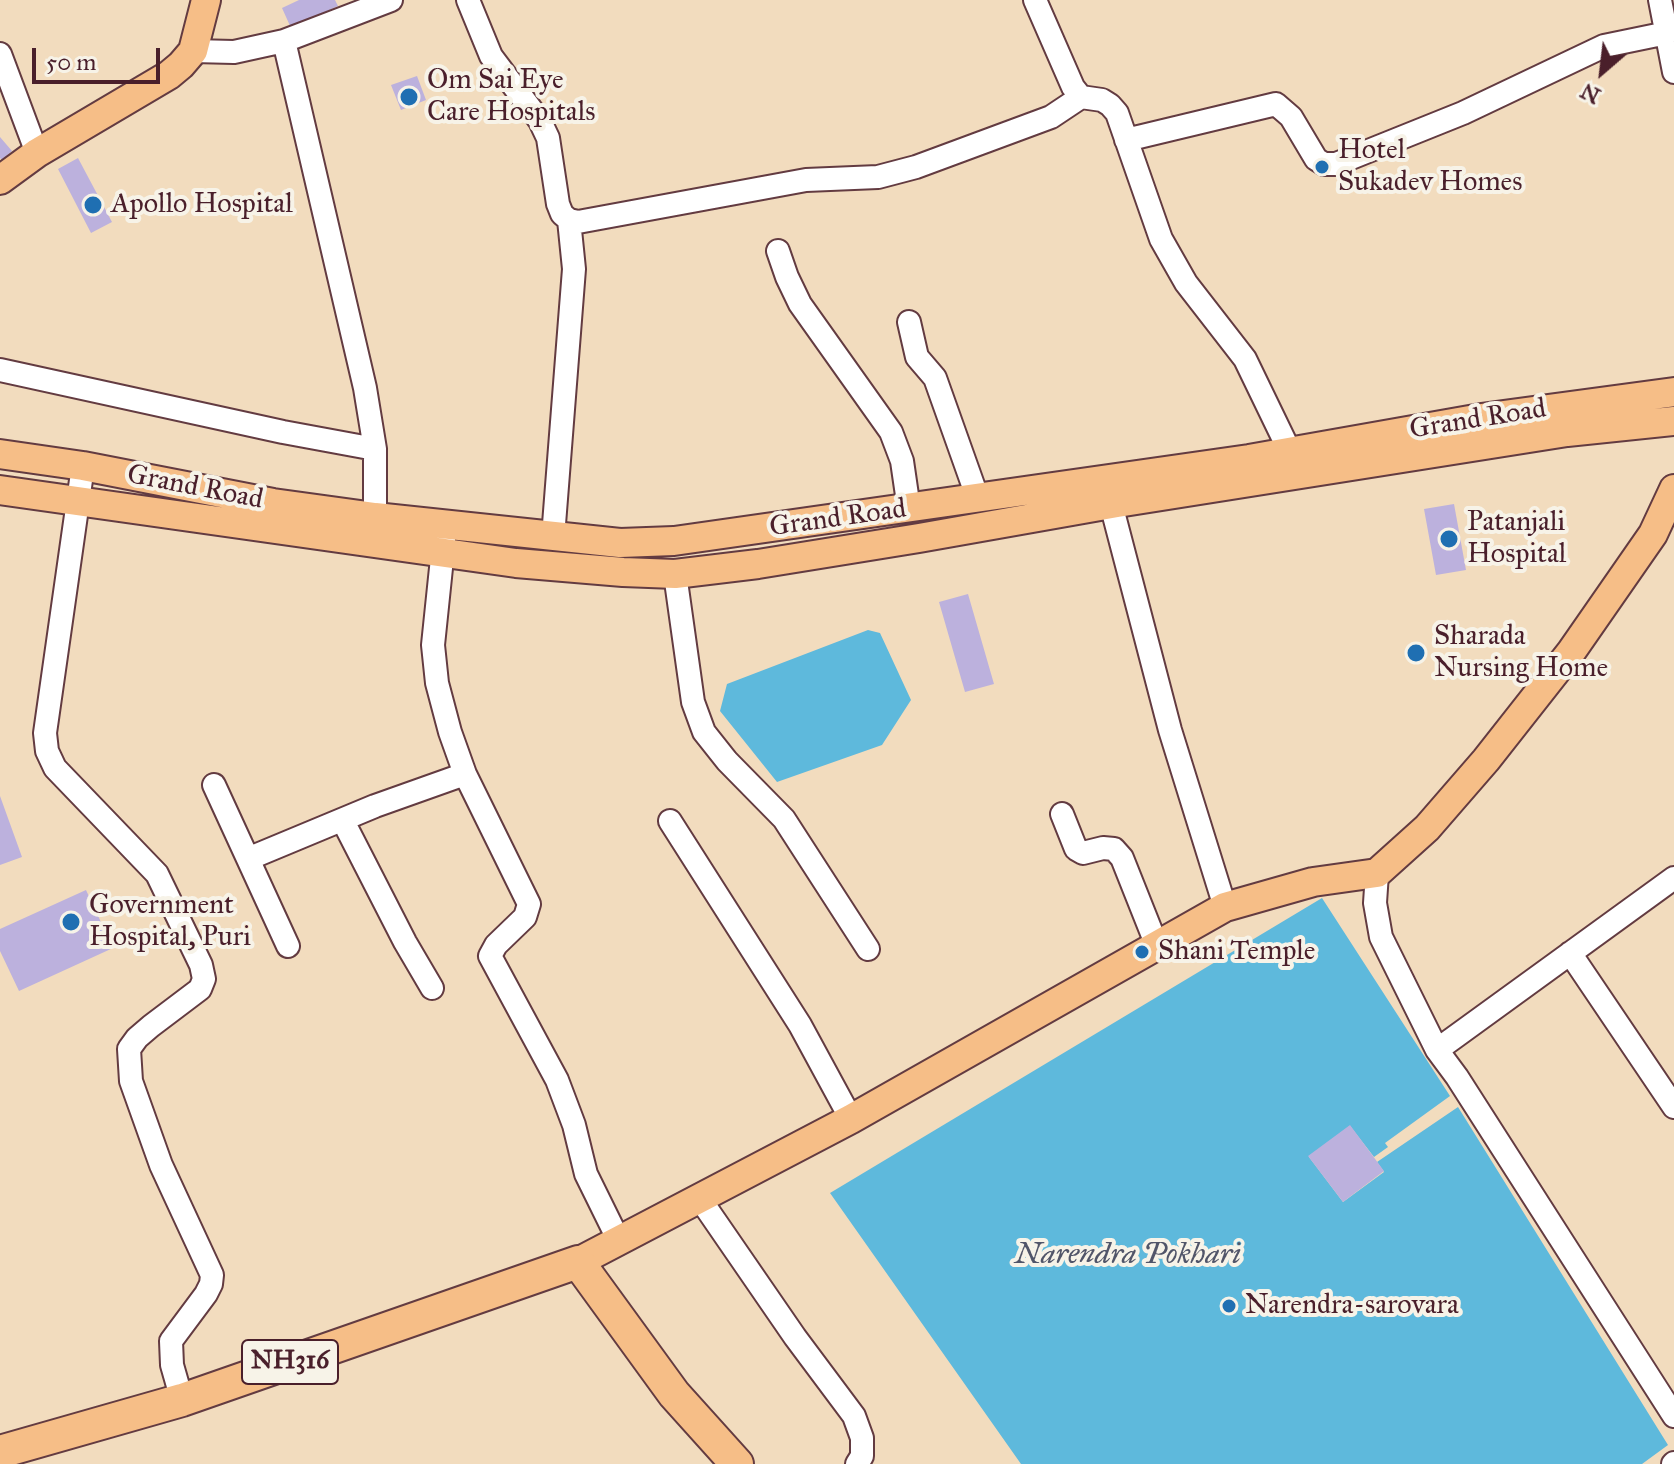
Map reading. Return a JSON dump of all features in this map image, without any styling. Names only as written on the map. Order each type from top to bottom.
[{"type":"highway","name":"NH316","points":[[0,1452],[182,1400],[578,1262]]},
{"type":"highway","points":[[578,1262],[674,1394],[737,1464]]},
{"type":"main road","points":[[0,180],[37,153],[169,75],[193,51],[206,0]]},
{"type":"main road","name":"Grand Road","points":[[0,490],[444,539],[553,537],[620,543],[674,541],[978,499],[1290,452],[1481,418],[1674,392]]},
{"type":"main road","name":"Grand Road","points":[[0,454],[83,466],[273,503],[375,517],[531,565],[675,574],[904,541],[1111,504],[1567,432],[1674,421]]},
{"type":"main road","points":[[578,1262],[851,1119],[1225,907],[1313,882],[1377,873],[1427,828],[1486,760],[1571,652],[1653,534],[1674,489]]},
{"type":"street","points":[[193,51],[234,52],[284,41],[391,0]]},
{"type":"street","points":[[468,0],[491,56],[540,121],[548,138],[558,204],[562,214],[578,222],[806,180],[878,177],[916,167],[1051,117],[1081,97],[1102,100],[1117,113],[1161,239],[1186,283],[1245,359],[1290,452]]},
{"type":"street","points":[[1035,0],[1073,87],[1081,97]]},
{"type":"street","points":[[1660,0],[1674,72]]},
{"type":"street","points":[[1126,140],[1276,104],[1291,117],[1316,159],[1324,164],[1336,164],[1463,113],[1604,46],[1667,33]]},
{"type":"street","points":[[284,41],[354,334],[375,449],[375,517]]},
{"type":"street","points":[[0,54],[37,153]]},
{"type":"street","points":[[553,537],[574,269],[569,220]]},
{"type":"street","points":[[778,251],[800,304],[891,432],[902,461],[909,509]]},
{"type":"street","points":[[909,322],[917,357],[935,378],[978,499]]},
{"type":"street","points":[[0,370],[375,449]]},
{"type":"street","points":[[83,466],[45,733],[47,751],[67,782],[157,874],[201,965],[204,979],[192,997],[151,1026],[129,1049],[131,1081],[161,1165],[212,1275],[206,1294],[171,1341],[172,1365],[182,1400]]},
{"type":"street","points":[[1111,504],[1170,730],[1225,907]]},
{"type":"street","points":[[444,539],[433,645],[437,683],[465,774],[529,904],[525,917],[496,945],[490,956],[557,1080],[574,1125],[586,1174],[619,1241]]},
{"type":"street","points":[[675,574],[693,702],[704,732],[727,761],[784,819],[868,949]]},
{"type":"street","points":[[250,858],[399,797],[465,774]]},
{"type":"street","points":[[214,785],[288,946]]},
{"type":"street","points":[[1062,814],[1076,849],[1083,853],[1114,849],[1122,858],[1157,946]]},
{"type":"street","points":[[343,821],[432,988]]},
{"type":"street","points":[[670,821],[800,1025],[851,1119]]},
{"type":"street","points":[[1377,873],[1375,903],[1381,937],[1437,1050],[1674,1416]]},
{"type":"street","points":[[1437,1050],[1674,878]]},
{"type":"street","points":[[1570,953],[1674,1107]]},
{"type":"street","points":[[700,1199],[854,1416],[862,1438],[862,1456],[857,1464]]},
{"type":"water","points":[[868,630],[880,633],[911,700],[882,745],[777,782],[720,711],[727,684]]},
{"type":"water","name":"Narendra Pokhari","points":[[1322,898],[1450,1096],[1385,1143],[1388,1147],[1374,1157],[1350,1126],[1309,1157],[1343,1202],[1384,1172],[1377,1162],[1458,1107],[1668,1445],[1642,1464],[1021,1464],[830,1193]]},
{"type":"building","points":[[299,0],[335,0],[338,6],[291,28],[282,8]]},
{"type":"building","points":[[417,76],[426,100],[401,110],[391,85]]},
{"type":"building","points":[[0,137],[12,151],[2,160],[0,158]]},
{"type":"building","points":[[78,158],[112,222],[91,233],[58,169]]},
{"type":"building","points":[[1454,504],[1466,570],[1436,575],[1424,509]]},
{"type":"building","points":[[968,594],[994,684],[965,692],[939,602]]},
{"type":"building","points":[[0,796],[22,857],[0,865]]},
{"type":"building","points":[[86,890],[113,948],[19,991],[0,951],[0,929]]},
{"type":"building","points":[[1350,1125],[1384,1171],[1343,1202],[1308,1156]]},
{"type":"place","name":"Om Sai Eye Care Hospitals","points":[[409,97]]},
{"type":"place","name":"Hotel Sukadev Homes","points":[[1322,167]]},
{"type":"place","name":"Apollo Hospital","points":[[93,205]]},
{"type":"place","name":"Patanjali Hospital","points":[[1449,539]]},
{"type":"place","name":"Sharada Nursing Home","points":[[1416,653]]},
{"type":"place","name":"Government Hospital, Puri","points":[[71,922]]},
{"type":"place","name":"Shani Temple","points":[[1142,952]]},
{"type":"place","name":"Narendra-sarovara","points":[[1229,1306]]}]
